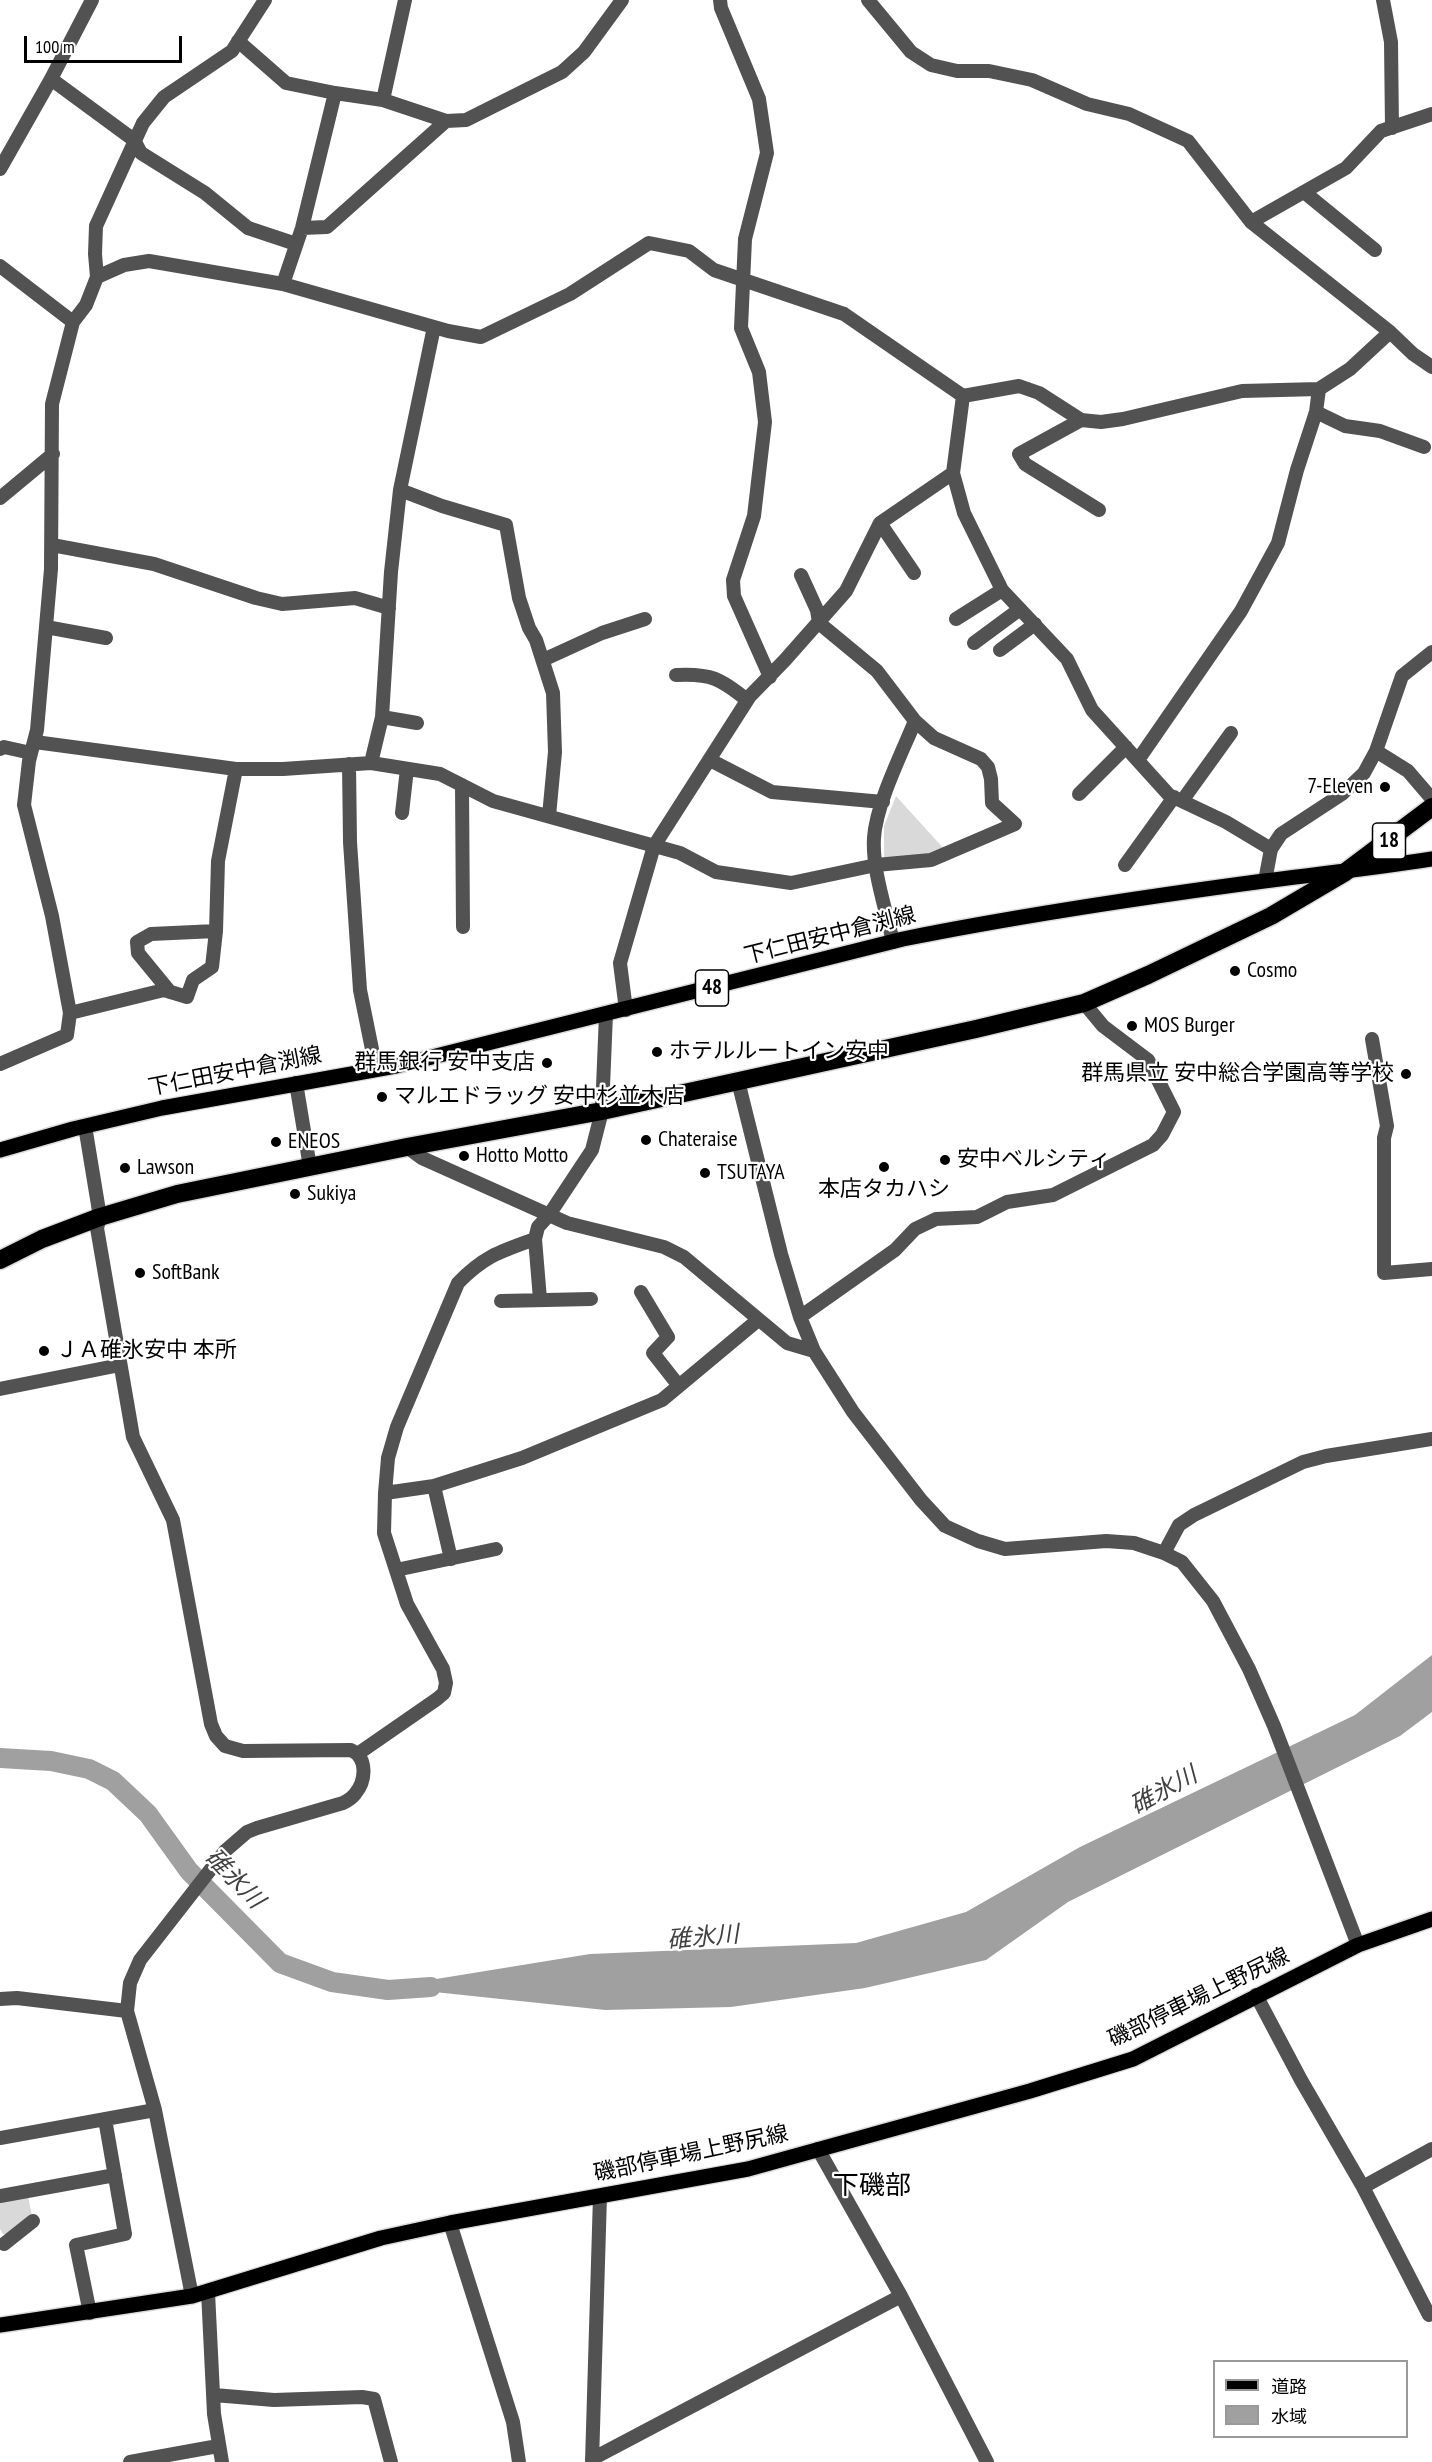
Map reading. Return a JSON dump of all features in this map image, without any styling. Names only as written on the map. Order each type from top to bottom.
[{"type":"highway","name":"18","points":[[0,1260],[42,1239],[100,1217],[177,1194],[407,1147],[602,1111],[1084,1003],[1252,925],[1344,873],[1432,807]]},
{"type":"main road","name":"下仁田安中倉渕線","points":[[0,1150],[85,1126],[196,1101],[376,1070],[626,1010],[893,942],[966,927],[1265,881],[1344,873],[1432,860]]},
{"type":"main road","name":"磯部停車場上野尻線","points":[[0,2325],[192,2296],[381,2238],[450,2223],[748,2169],[1110,2068],[1154,2050],[1256,1995],[1358,1945],[1432,1919]]},
{"type":"street","points":[[0,169],[92,0]]},
{"type":"street","points":[[0,1064],[67,1035],[70,1013],[52,916],[24,805],[33,748],[52,545],[52,404],[73,322],[86,305],[98,277],[94,254],[96,226],[143,123],[164,97],[232,51],[265,0]]},
{"type":"street","points":[[383,100],[405,0]]},
{"type":"street","points":[[238,41],[286,83],[383,100],[446,121],[466,120],[562,72],[584,52],[621,5],[622,0]]},
{"type":"street","points":[[720,0],[721,8],[759,99],[767,153],[745,238],[741,328],[759,372],[765,422],[754,516],[733,580],[734,596],[770,676]]},
{"type":"street","points":[[868,0],[911,52],[931,65],[957,71],[989,71],[1032,80],[1087,104],[1128,114],[1188,141],[1251,222],[1413,354],[1432,366]]},
{"type":"street","points":[[1383,0],[1391,42],[1392,128]]},
{"type":"street","points":[[51,79],[134,140],[141,153],[205,193],[248,228],[296,244]]},
{"type":"street","points":[[283,285],[302,228],[335,93]]},
{"type":"street","points":[[1251,222],[1346,168],[1375,136],[1432,114]]},
{"type":"street","points":[[302,228],[327,227],[446,121]]},
{"type":"street","points":[[1304,192],[1375,250]]},
{"type":"street","points":[[98,277],[124,265],[149,261],[283,285],[467,336],[481,337],[570,294],[649,243],[689,251],[714,270],[844,314],[963,396],[1019,386],[1039,393],[1081,420],[1101,422],[1242,391],[1319,389],[1350,369],[1390,333]]},
{"type":"street","points":[[0,266],[73,322]]},
{"type":"street","points":[[371,764],[382,717],[400,490],[434,327]]},
{"type":"street","points":[[1138,760],[1241,611],[1278,543],[1297,470],[1316,412],[1319,389]]},
{"type":"street","points":[[963,396],[953,473],[964,513],[1002,590],[1067,659],[1092,710],[1169,795],[1226,822],[1272,849]]},
{"type":"street","points":[[1316,412],[1345,426],[1380,431],[1424,447]]},
{"type":"street","points":[[1081,420],[1019,454],[1025,464],[1099,510]]},
{"type":"street","points":[[0,498],[53,454]]},
{"type":"street","points":[[626,1010],[620,963],[654,846],[747,700],[846,591],[880,524],[953,473]]},
{"type":"street","points":[[400,490],[442,506],[506,525],[519,598],[528,628],[536,640],[553,693],[555,752],[549,816]]},
{"type":"street","points":[[880,524],[914,573]]},
{"type":"street","points":[[52,545],[154,564],[256,598],[282,604],[355,598],[389,608]]},
{"type":"street","points":[[0,749],[4,747],[33,748],[236,769],[371,764],[440,774],[493,801],[680,853],[716,872],[791,883],[876,866],[931,860],[1015,824],[992,803],[991,778],[988,767],[981,759],[934,738],[915,721],[877,671],[819,623],[817,610],[801,575]]},
{"type":"street","points":[[956,619],[1002,590]]},
{"type":"street","points":[[974,643],[1020,609]]},
{"type":"street","points":[[543,660],[602,633],[645,619]]},
{"type":"street","points":[[1000,650],[1035,624]]},
{"type":"street","points":[[46,627],[106,638]]},
{"type":"street","points":[[1265,881],[1272,849],[1281,834],[1342,794],[1364,773],[1376,751],[1402,676],[1432,652]]},
{"type":"street","points":[[676,675],[695,674],[724,681],[747,700]]},
{"type":"street","points":[[382,717],[417,723]]},
{"type":"street","points":[[893,942],[876,866],[874,839],[876,825],[915,721]]},
{"type":"street","points":[[1125,865],[1231,733]]},
{"type":"street","points":[[1079,794],[1126,747]]},
{"type":"street","points":[[1376,751],[1408,771],[1432,799]]},
{"type":"street","points":[[710,760],[772,792],[884,802]]},
{"type":"street","points":[[349,764],[350,843],[360,990],[376,1070]]},
{"type":"street","points":[[70,1013],[164,990],[187,997],[193,980],[212,967],[216,931],[218,861],[236,769]]},
{"type":"street","points":[[402,813],[407,769]]},
{"type":"street","points":[[462,785],[463,927]]},
{"type":"street","points":[[170,992],[138,953],[137,942],[151,934],[216,931]]},
{"type":"street","points":[[800,1317],[895,1250],[915,1229],[936,1220],[977,1217],[1007,1202],[1053,1195],[1153,1146],[1162,1135],[1174,1112],[1148,1060],[1103,1026],[1084,1003]]},
{"type":"street","points":[[540,1299],[535,1239],[538,1227],[549,1215],[592,1150],[602,1111],[606,1014]]},
{"type":"street","points":[[1372,1039],[1387,1126],[1384,1138],[1384,1273],[1432,1269]]},
{"type":"street","points":[[738,1081],[781,1254],[800,1317],[814,1351],[853,1412],[921,1500],[945,1526],[978,1541],[1005,1549],[1106,1541],[1134,1543],[1182,1562],[1213,1601],[1249,1669],[1274,1726],[1358,1945]]},
{"type":"street","points":[[296,1083],[310,1167]]},
{"type":"street","points":[[85,1126],[100,1217],[97,1228],[133,1437],[173,1520],[211,1724],[216,1736],[225,1746],[243,1751],[341,1749],[358,1753],[444,1693],[446,1683],[443,1669],[407,1604],[384,1533],[388,1458],[397,1427],[458,1283],[476,1265],[491,1255],[535,1239]]},
{"type":"street","points":[[407,1147],[422,1158],[567,1223],[664,1247],[684,1257],[787,1343],[814,1351]]},
{"type":"street","points":[[641,1292],[668,1337],[653,1353],[679,1386]]},
{"type":"street","points":[[501,1301],[591,1299]]},
{"type":"street","points":[[385,1493],[434,1485],[522,1458],[662,1400],[758,1320]]},
{"type":"street","points":[[0,1389],[120,1365]]},
{"type":"street","points":[[1164,1553],[1179,1525],[1194,1515],[1303,1462],[1326,1456],[1432,1439]]},
{"type":"street","points":[[434,1485],[451,1559]]},
{"type":"street","points":[[396,1570],[496,1549]]},
{"type":"street","points":[[192,2296],[155,2110],[127,2011],[130,1983],[140,1960],[225,1851],[247,1832],[343,1803],[354,1796],[362,1783],[363,1773],[363,1763],[358,1753]]},
{"type":"street","points":[[1256,1995],[1301,2080],[1363,2187],[1429,2315]]},
{"type":"street","points":[[0,1999],[17,1998],[127,2011]]},
{"type":"street","points":[[0,2138],[155,2110]]},
{"type":"street","points":[[90,2313],[76,2245],[125,2234],[105,2119]]},
{"type":"street","points":[[818,2149],[901,2296],[987,2462]]},
{"type":"street","points":[[1363,2187],[1432,2149]]},
{"type":"street","points":[[0,2196],[115,2175]]},
{"type":"street","points":[[600,2196],[592,2460],[901,2296]]},
{"type":"street","points":[[3,2244],[33,2220]]},
{"type":"street","points":[[450,2223],[513,2422],[519,2462]]},
{"type":"street","points":[[208,2292],[218,2446],[222,2462]]},
{"type":"street","points":[[214,2395],[274,2400],[362,2397],[374,2399],[391,2462]]},
{"type":"street","points":[[130,2462],[218,2446]]},
{"type":"shaded area","points":[[896,796],[945,850],[930,858],[884,859],[884,826]]},
{"type":"shaded area","points":[[28,2196],[32,2216],[11,2235],[3,2234],[0,2229],[0,2201]]},
{"type":"water","points":[[1432,1655],[1432,1712],[1400,1736],[1068,1902],[986,1960],[865,1988],[731,2007],[605,2010],[387,1987],[590,1954],[856,1943],[966,1912],[1080,1847],[1355,1715]]},
{"type":"waterway","name":"碓氷川","points":[[0,1758],[51,1761],[89,1769],[113,1781],[148,1814],[189,1871],[280,1963],[332,1982],[388,1990],[431,1987]]},
{"type":"place","name":"7-Eleven","points":[[1385,787]]},
{"type":"place","name":"Cosmo","points":[[1235,971]]},
{"type":"place","name":"MOS Burger","points":[[1132,1026]]},
{"type":"place","name":"ホテルルートイン安中","points":[[657,1052]]},
{"type":"place","name":"群馬銀行 安中支店","points":[[547,1063]]},
{"type":"place","name":"群馬県立 安中総合学園高等学校","points":[[1406,1074]]},
{"type":"place","name":"マルエドラッグ 安中杉並木店","points":[[382,1097]]},
{"type":"place","name":"Chateraise","points":[[646,1140]]},
{"type":"place","name":"ENEOS","points":[[276,1142]]},
{"type":"place","name":"Hotto Motto","points":[[464,1156]]},
{"type":"place","name":"安中ベルシティ","points":[[945,1160]]},
{"type":"place","name":"本店タカハシ","points":[[884,1167]]},
{"type":"place","name":"Lawson","points":[[125,1168]]},
{"type":"place","name":"TSUTAYA","points":[[705,1173]]},
{"type":"place","name":"Sukiya","points":[[295,1194]]},
{"type":"place","name":"SoftBank","points":[[140,1273]]},
{"type":"place","name":"ＪＡ碓氷安中 本所","points":[[44,1351]]},
{"type":"district","name":"下磯部","points":[[872,2187]]}]
